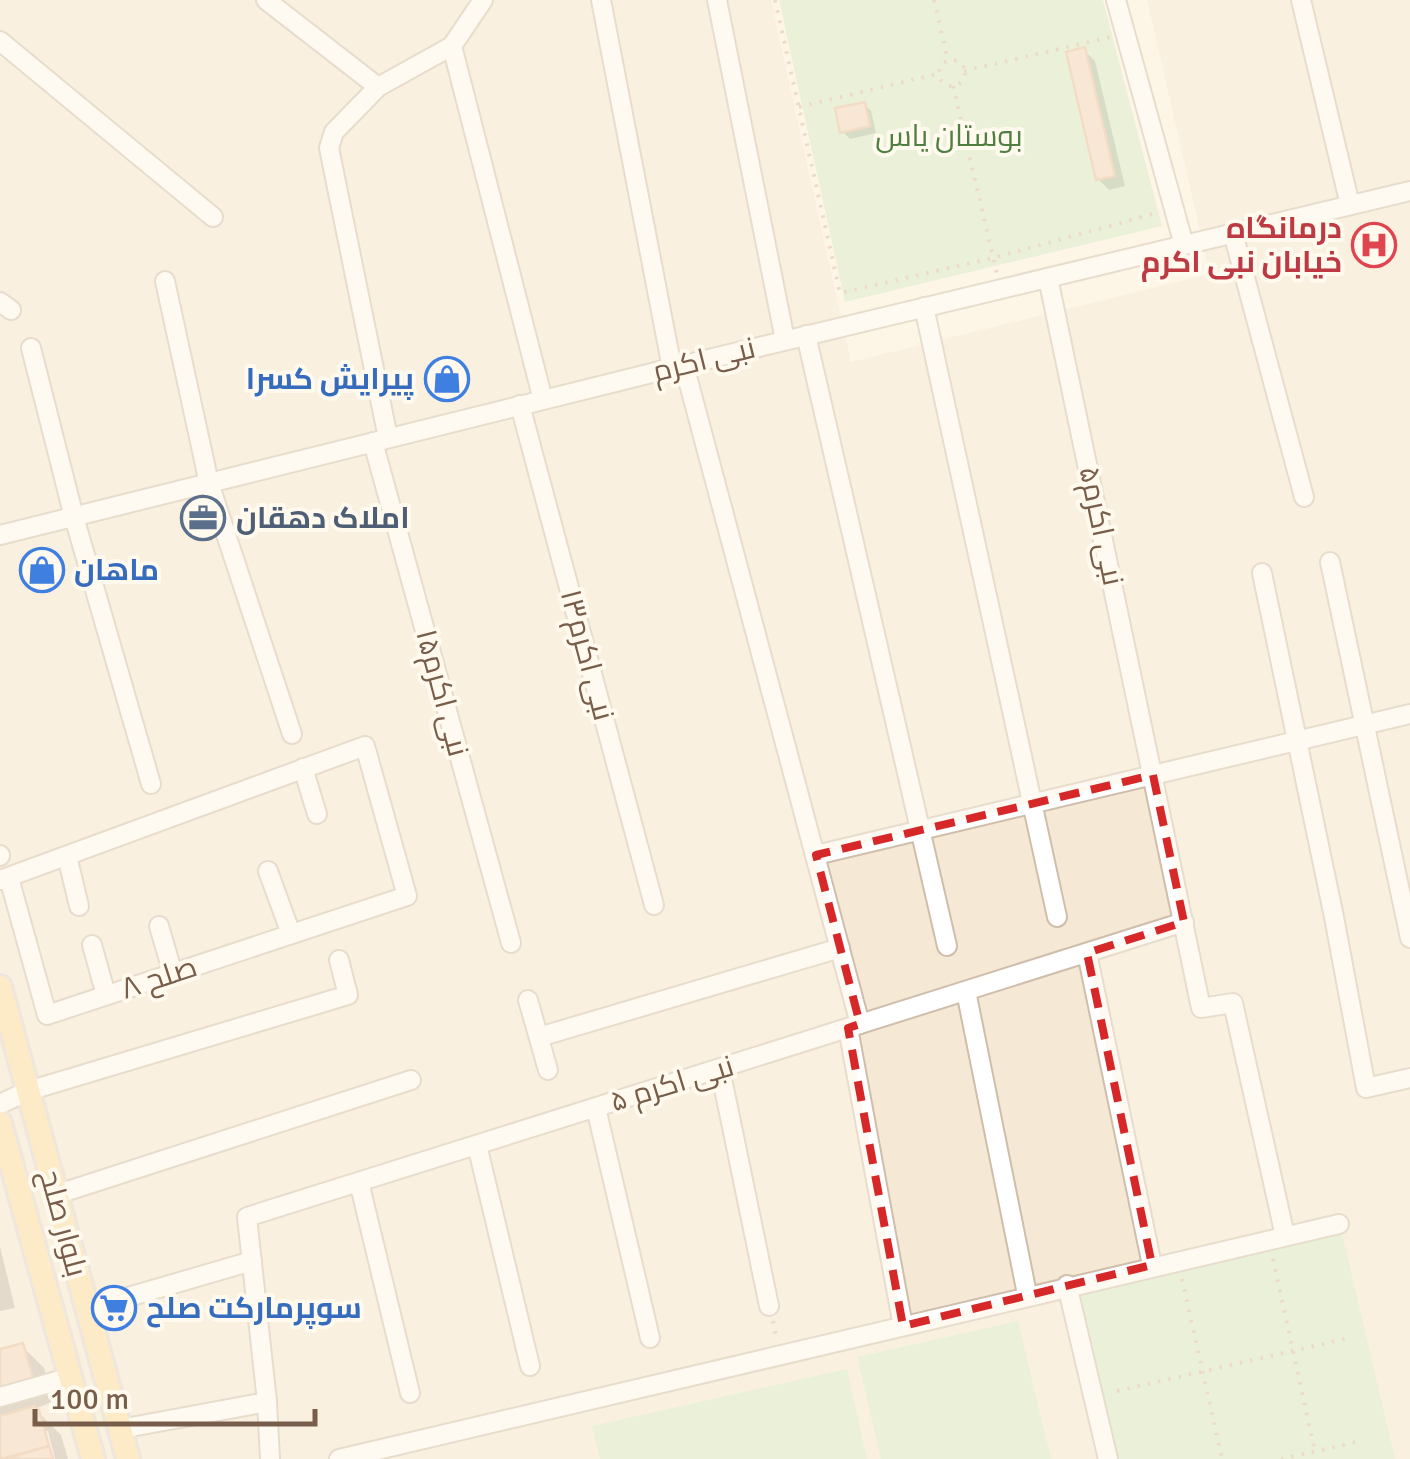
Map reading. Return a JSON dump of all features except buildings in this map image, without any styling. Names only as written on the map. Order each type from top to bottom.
[{"type":"main road","name":"بلوار صلح","points":[[0,987],[128,1459]]},
{"type":"main road","name":"بلوار صلح","points":[[0,1122],[93,1459]]},
{"type":"street","points":[[266,0],[378,87],[452,46],[483,0]]},
{"type":"street","points":[[601,0],[678,366],[840,948],[904,1326]]},
{"type":"street","points":[[717,0],[785,340]]},
{"type":"street","points":[[1116,0],[1184,245]]},
{"type":"street","points":[[1300,0],[1350,205]]},
{"type":"street","points":[[0,41],[212,217]]},
{"type":"street","points":[[452,46],[543,400]]},
{"type":"street","name":"نبی اکرم۱۵","points":[[378,87],[334,132],[329,148],[380,440],[511,943]]},
{"type":"street","name":"نبی اکرم","points":[[0,535],[678,366],[1410,190]]},
{"type":"street","points":[[1233,233],[1304,496]]},
{"type":"street","name":"نبی اکرم۵","points":[[1048,278],[1154,774]]},
{"type":"street","points":[[165,281],[209,483],[292,734]]},
{"type":"street","points":[[924,307],[1057,917]]},
{"type":"street","points":[[806,335],[947,946]]},
{"type":"street","points":[[31,348],[74,517],[151,784]]},
{"type":"street","name":"نبی اکرم۱۳","points":[[520,405],[654,905]]},
{"type":"street","points":[[1330,562],[1410,938]]},
{"type":"street","points":[[1262,573],[1366,1088],[1410,1078]]},
{"type":"street","points":[[816,854],[1410,714]]},
{"type":"street","name":"۸ صلح","points":[[4,879],[47,1015],[407,896],[365,746],[303,768]]},
{"type":"street","points":[[4,879],[303,768],[317,814]]},
{"type":"street","points":[[1154,774],[1201,1008],[1233,1002],[1277,1238]]},
{"type":"street","points":[[66,856],[80,906]]},
{"type":"street","points":[[268,870],[291,934]]},
{"type":"street","name":"نبی اکرم ۵","points":[[270,1459],[247,1218],[1184,922]]},
{"type":"street","points":[[160,926],[173,974]]},
{"type":"street","points":[[92,946],[106,995]]},
{"type":"street","points":[[538,1038],[840,948]]},
{"type":"street","points":[[1088,953],[1152,1265]]},
{"type":"street","points":[[0,1104],[28,1092],[348,996],[338,960]]},
{"type":"street","points":[[966,991],[1027,1294]]},
{"type":"street","points":[[528,1000],[548,1070]]},
{"type":"street","points":[[720,1069],[769,1306]]},
{"type":"street","points":[[55,1195],[411,1080]]},
{"type":"street","points":[[596,1108],[650,1338]]},
{"type":"street","points":[[477,1145],[530,1366]]},
{"type":"street","points":[[359,1182],[410,1393]]},
{"type":"street","points":[[340,1459],[1027,1294],[1339,1224]]},
{"type":"street","points":[[86,1309],[252,1261]]},
{"type":"street","points":[[1066,1285],[1108,1459]]},
{"type":"street","points":[[0,1397],[71,1377]]},
{"type":"street","points":[[120,1429],[267,1402]]},
{"type":"path","points":[[774,0],[840,293],[993,258],[1174,208]]},
{"type":"path","points":[[934,0],[948,61]]},
{"type":"path","points":[[964,71],[1125,33]]},
{"type":"path","points":[[948,61],[960,64],[964,71],[963,79],[953,86],[942,82],[940,73],[941,66],[948,61]]},
{"type":"path","points":[[798,107],[940,73]]},
{"type":"path","points":[[953,86],[1000,289]]},
{"type":"path","points":[[1277,1238],[1294,1351],[1315,1452]]},
{"type":"path","points":[[1178,1260],[1222,1459]]},
{"type":"path","points":[[769,1306],[781,1355]]},
{"type":"path","points":[[1117,1391],[1349,1338]]},
{"type":"path","points":[[1281,1459],[1361,1441]]},
{"type":"highlighted area","points":[[1153,775],[1184,922],[1087,953],[1152,1265],[903,1326],[848,1028],[860,1024],[816,855]]},
{"type":"shaded area","points":[[0,0],[771,0],[851,362],[1210,274],[1147,0],[1410,0],[1410,1459],[0,1459]]},
{"type":"green space","name":"بوستان یاس","points":[[779,0],[1103,0],[1162,226],[845,302]]},
{"type":"green space","points":[[1339,1220],[1395,1459],[1116,1459],[1077,1291]]},
{"type":"green space","points":[[1018,1321],[1051,1459],[881,1459],[857,1357]]},
{"type":"green space","points":[[847,1369],[867,1459],[600,1459],[592,1426]]},
{"type":"place","name":"درمانگاه خیابان نبی اکرم","points":[[1374,245]]},
{"type":"place","name":"پیرایش کسرا","points":[[447,379]]},
{"type":"place","name":"املاک دهقان","points":[[203,518]]},
{"type":"place","name":"ماهان","points":[[42,570]]},
{"type":"place","name":"سوپرمارکت صلح","points":[[114,1308]]}]
